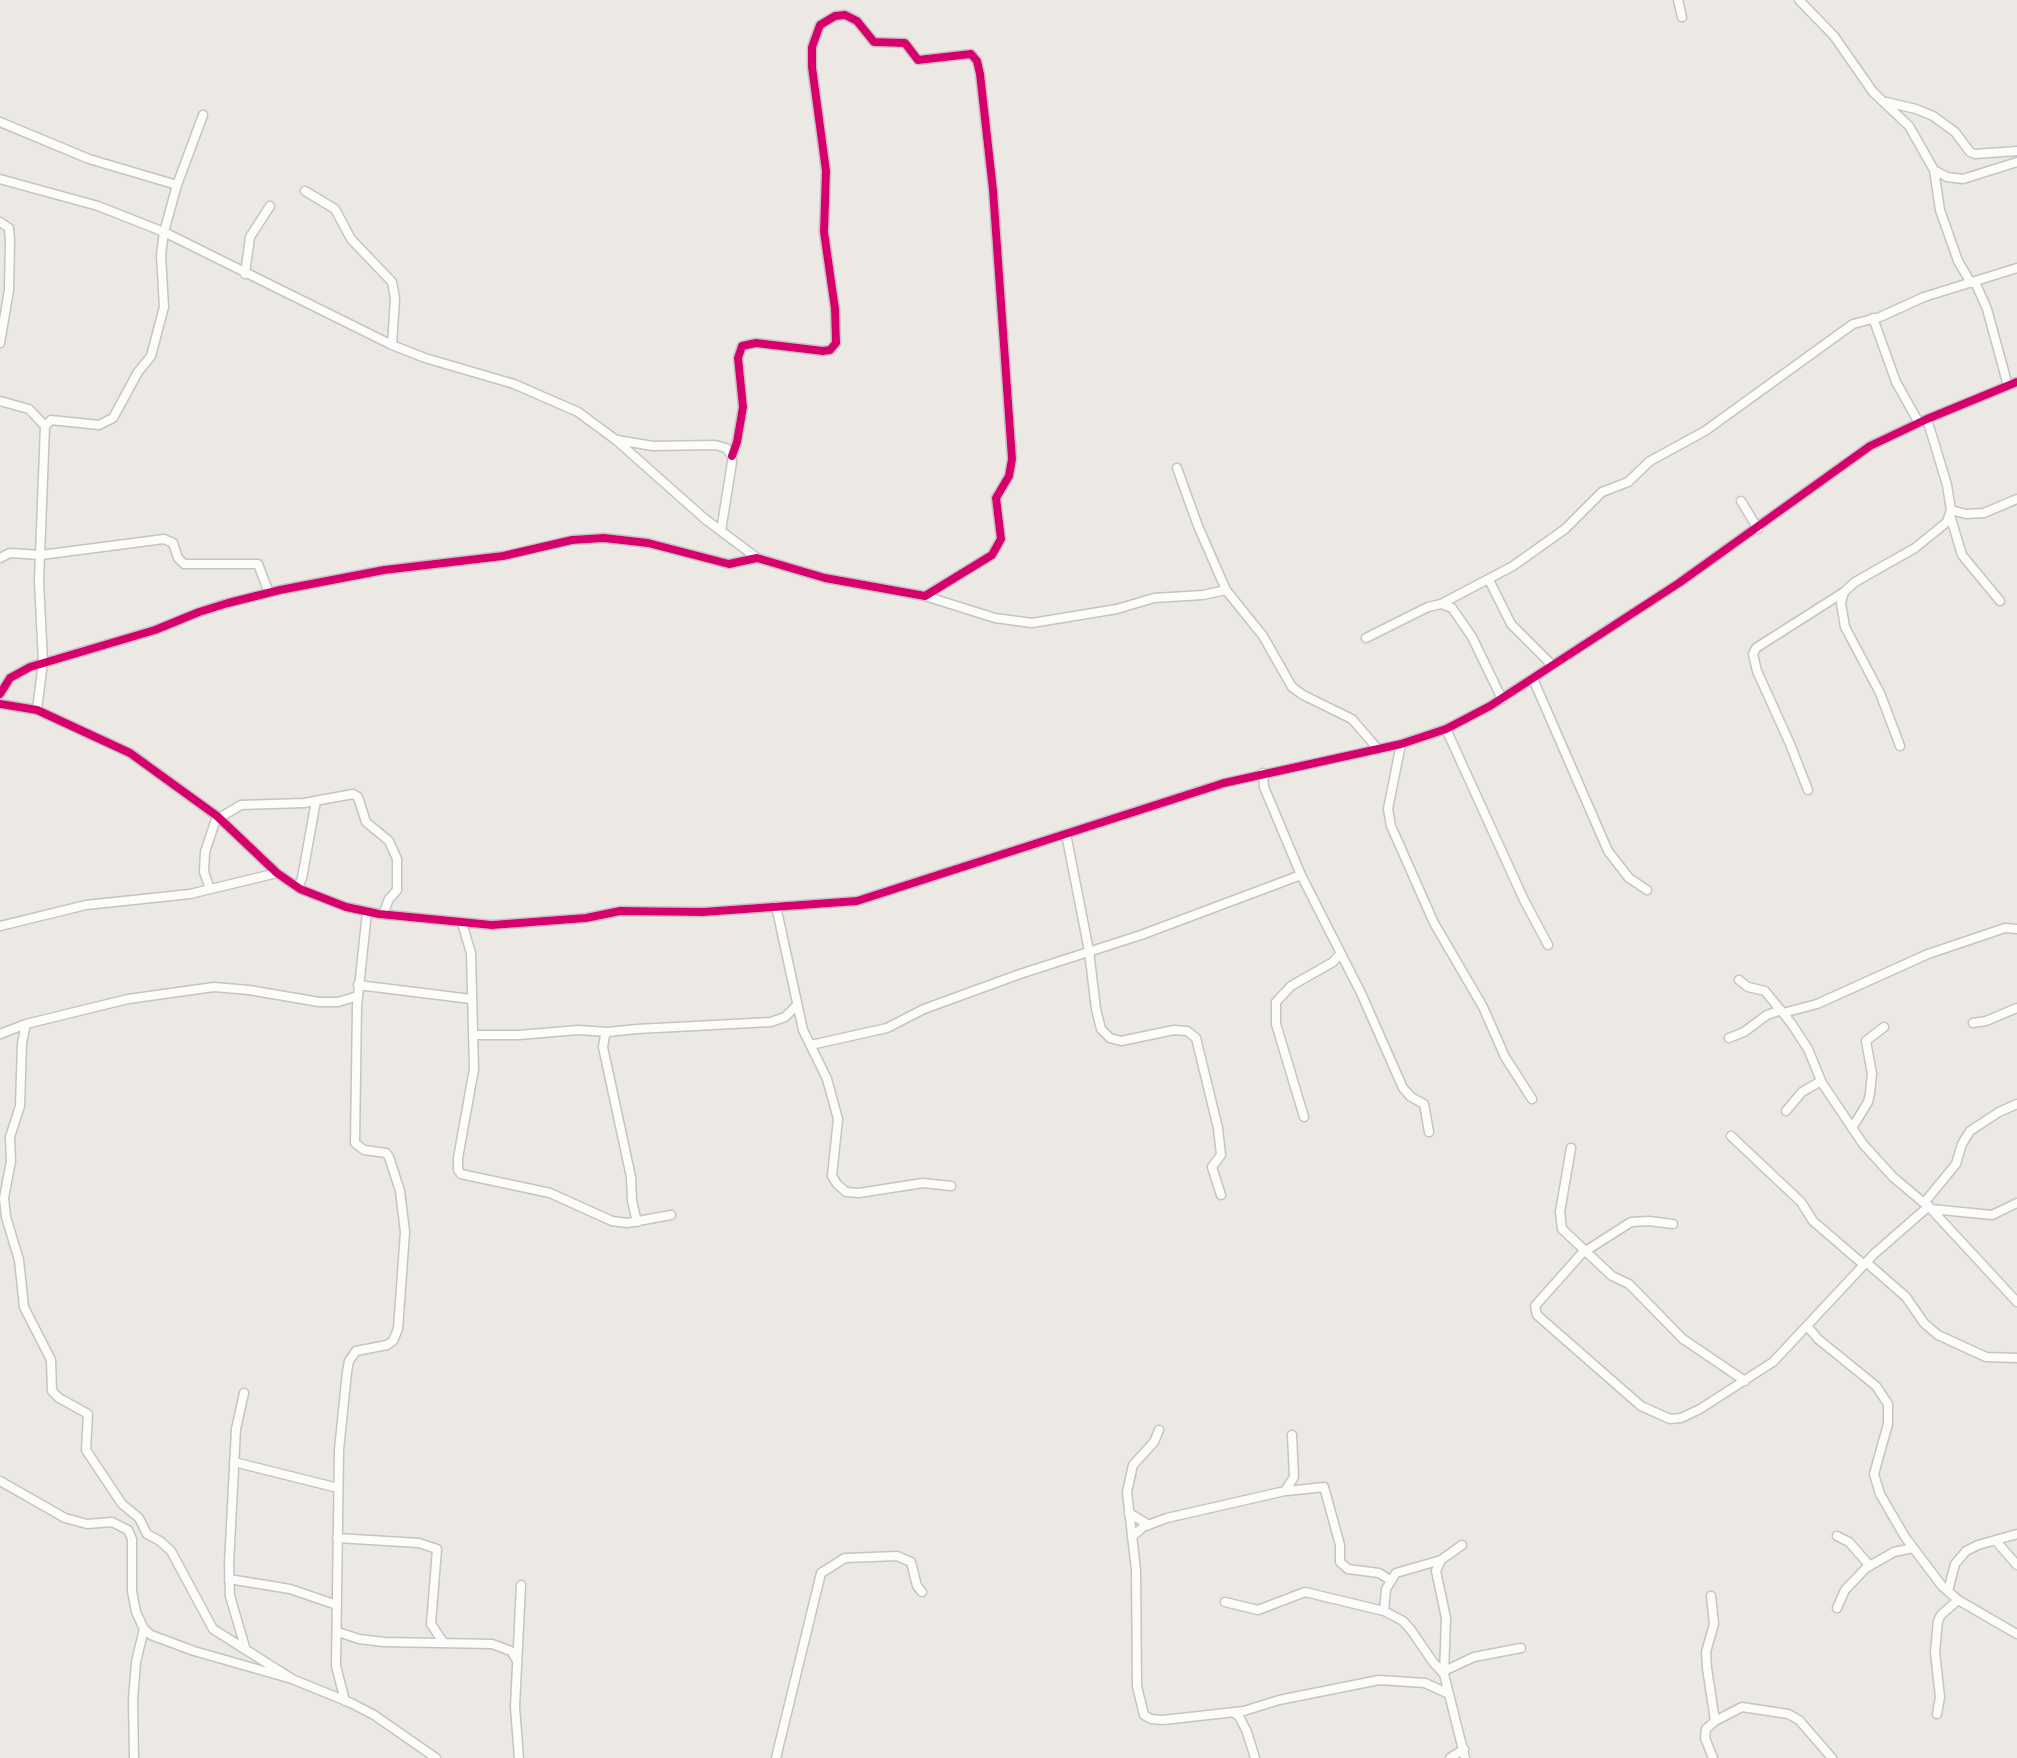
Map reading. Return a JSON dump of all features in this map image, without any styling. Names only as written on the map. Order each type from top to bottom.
[{"type":"street","points":[[1678,0],[1682,17]]},
{"type":"street","points":[[1799,0],[1834,36],[1864,80],[1909,126],[1934,170],[1940,210],[1954,250],[1987,309],[2008,386]]},
{"type":"street","points":[[721,531],[722,515],[730,486],[732,456],[737,442],[743,406],[738,358],[742,346],[756,343],[823,351],[830,350],[836,343],[835,309],[824,232],[826,171],[812,68],[812,47],[820,25],[835,16],[845,15],[857,21],[874,42],[905,43],[918,60],[971,54],[977,61],[980,74],[993,190],[1012,459],[1009,476],[996,498],[1001,535],[1000,546],[992,555],[925,596]]},
{"type":"street","points":[[1886,102],[1916,109],[1933,116],[1955,132],[1966,148],[1975,154],[2017,151]]},
{"type":"street","points":[[38,710],[42,662],[41,555],[45,426],[51,420],[99,425],[113,418],[138,372],[151,356],[163,319],[161,255],[164,232],[177,184],[203,115]]},
{"type":"street","points":[[0,122],[89,159],[177,184]]},
{"type":"street","points":[[1934,170],[1947,177],[1963,179],[2017,162]]},
{"type":"street","points":[[0,179],[98,206],[164,232],[244,274],[392,345],[424,358],[523,388],[578,412],[616,440],[721,531],[757,558],[825,578],[925,596],[995,618],[1032,623],[1117,609],[1154,598],[1203,595],[1226,590]]},
{"type":"street","points":[[305,191],[335,209],[351,239],[392,282],[395,298],[392,345]]},
{"type":"street","points":[[244,274],[250,237],[270,206]]},
{"type":"street","points":[[0,222],[9,228],[10,242],[9,290],[1,338]]},
{"type":"street","points":[[1366,638],[1489,580],[1565,529],[1602,492],[1628,482],[1650,461],[1705,431],[1861,320],[1873,318],[1924,297],[2017,268]]},
{"type":"street","points":[[1873,318],[1896,382],[1923,421],[1947,485],[1950,512],[1962,555],[2000,601]]},
{"type":"street","points":[[0,704],[38,710],[130,753],[218,817],[278,873],[298,888],[336,904],[367,912],[462,923],[519,924],[586,918],[620,911],[703,912],[869,898],[1263,773],[1401,744],[1446,729],[1502,699],[1758,529],[1844,463],[1870,446],[2017,382]]},
{"type":"street","points":[[0,400],[29,409],[45,426]]},
{"type":"street","points":[[616,440],[674,447],[715,445],[726,448],[732,456]]},
{"type":"street","points":[[1177,468],[1198,526],[1226,590],[1263,636],[1292,687],[1303,695],[1352,719],[1377,748]]},
{"type":"street","points":[[1950,512],[1984,513],[2017,500]]},
{"type":"street","points":[[1741,501],[1758,529]]},
{"type":"street","points":[[1808,790],[1791,744],[1757,671],[1753,654],[1756,648],[1844,592],[1855,582],[1938,532],[1947,522],[1950,512]]},
{"type":"street","points":[[0,694],[17,673],[42,662],[121,641],[199,612],[269,593],[384,570],[503,556],[572,540],[594,538],[648,543],[721,563],[757,558]]},
{"type":"street","points":[[0,558],[10,554],[41,555],[133,541],[169,539],[184,564],[258,564],[269,593]]},
{"type":"street","points":[[1489,580],[1520,637],[1552,665]]},
{"type":"street","points":[[1844,592],[1841,603],[1845,627],[1880,693],[1900,746]]},
{"type":"street","points":[[1441,604],[1452,608],[1461,617],[1502,699]]},
{"type":"street","points":[[1533,679],[1608,851],[1623,873],[1647,890]]},
{"type":"street","points":[[1446,729],[1524,900],[1548,945]]},
{"type":"street","points":[[1401,744],[1388,809],[1391,826],[1434,923],[1483,1007],[1505,1057],[1532,1099]]},
{"type":"street","points":[[1263,773],[1264,787],[1301,875],[1403,1088],[1411,1097],[1424,1104],[1429,1132]]},
{"type":"street","points":[[210,889],[204,872],[205,852],[218,817],[241,805],[316,801],[353,794],[358,797],[366,822],[388,842],[397,859],[399,882],[384,914]]},
{"type":"street","points":[[298,888],[302,878],[316,801]]},
{"type":"street","points":[[1066,834],[1089,951],[1096,1010],[1105,1034],[1121,1041],[1160,1032],[1187,1030],[1196,1038],[1218,1128],[1221,1155],[1212,1167],[1221,1195]]},
{"type":"street","points":[[0,927],[86,905],[177,895],[278,873]]},
{"type":"street","points":[[811,1045],[878,1030],[938,1004],[1188,919],[1301,875]]},
{"type":"street","points":[[776,906],[796,1006],[832,1093],[838,1119],[832,1176],[846,1192],[859,1193],[923,1183],[951,1186]]},
{"type":"street","points":[[345,1701],[336,1666],[337,1538],[339,1450],[349,1361],[356,1351],[383,1347],[393,1341],[405,1232],[400,1191],[389,1157],[386,1153],[364,1150],[355,1143],[358,986],[367,912]]},
{"type":"street","points":[[462,923],[471,952],[471,999],[475,1035],[472,1089],[456,1165],[461,1174],[550,1193],[598,1216],[627,1223],[671,1215]]},
{"type":"street","points":[[1729,1038],[1744,1032],[1767,1015],[1817,1004],[1928,954],[2005,928],[2017,929]]},
{"type":"street","points":[[1304,1117],[1276,1024],[1276,1002],[1291,986],[1333,962],[1340,954]]},
{"type":"street","points":[[1739,980],[1748,987],[1765,991],[1782,1012],[1808,1049],[1821,1081],[1852,1128],[1882,1167],[1928,1206],[2017,1302]]},
{"type":"street","points":[[358,986],[471,999]]},
{"type":"street","points":[[0,1034],[26,1024],[128,999],[214,987],[249,990],[319,1002],[338,1002],[358,996]]},
{"type":"street","points":[[475,1035],[608,1032],[704,1024],[771,1022],[785,1017],[796,1006]]},
{"type":"street","points":[[1973,1023],[1986,1021],[2017,1008]]},
{"type":"street","points":[[26,1024],[22,1042],[20,1106],[10,1137],[11,1161],[4,1198],[6,1217],[19,1260],[24,1307],[51,1360],[52,1391],[59,1398],[88,1414],[86,1446],[104,1479],[122,1504],[139,1518],[147,1534],[160,1541],[171,1551],[213,1629],[292,1679]]},
{"type":"street","points":[[1852,1128],[1868,1102],[1870,1093],[1872,1074],[1866,1041],[1884,1027]]},
{"type":"street","points":[[591,1031],[603,1047]]},
{"type":"street","points":[[608,1032],[604,1037],[603,1047],[631,1177],[632,1201],[637,1222]]},
{"type":"street","points":[[1786,1111],[1802,1092],[1821,1081]]},
{"type":"street","points":[[1673,1224],[1649,1221],[1631,1222],[1583,1252],[1535,1306],[1535,1311],[1641,1406],[1670,1419],[1682,1418],[1773,1362],[1865,1264],[1928,1206],[1956,1164],[1962,1144],[1970,1131],[1999,1112],[2017,1104]]},
{"type":"street","points":[[1731,1136],[1801,1202],[1813,1221],[1906,1297],[1924,1323],[1938,1335],[1961,1348],[1986,1357],[2017,1358]]},
{"type":"street","points":[[1570,1148],[1561,1220],[1562,1230],[1583,1252],[1612,1276],[1629,1284],[1683,1339],[1745,1381]]},
{"type":"street","points":[[0,1175],[7,1185]]},
{"type":"street","points":[[1928,1206],[1992,1215],[2017,1203]]},
{"type":"street","points":[[1808,1327],[1818,1339],[1876,1386],[1888,1404],[1888,1424],[1874,1474],[1880,1494],[1913,1548],[1958,1600],[2017,1635]]},
{"type":"street","points":[[244,1393],[236,1429],[229,1579],[237,1626],[247,1650]]},
{"type":"street","points":[[1159,1430],[1130,1473],[1127,1492],[1136,1570],[1137,1686],[1144,1715],[1151,1719],[1163,1720],[1220,1712],[1234,1713],[1279,1700],[1379,1680],[1425,1683],[1449,1694]]},
{"type":"street","points":[[1285,1491],[1294,1477],[1292,1435]]},
{"type":"street","points":[[234,1462],[338,1488]]},
{"type":"street","points":[[0,1481],[66,1518],[87,1524],[116,1522],[128,1530],[132,1539],[132,1591],[136,1612],[144,1629],[167,1642],[292,1679],[345,1701],[374,1715],[436,1758]]},
{"type":"street","points":[[1132,1537],[1149,1525],[1248,1497],[1324,1487],[1338,1534],[1339,1557],[1343,1566],[1379,1573],[1390,1580]]},
{"type":"street","points":[[1129,1513],[1149,1525]]},
{"type":"street","points":[[1948,1591],[1955,1564],[1960,1557],[1978,1545],[2017,1534]]},
{"type":"street","points":[[1837,1536],[1849,1542],[1870,1566]]},
{"type":"street","points":[[337,1538],[419,1544],[437,1549],[431,1624],[443,1642]]},
{"type":"street","points":[[1996,1541],[2017,1565]]},
{"type":"street","points":[[1384,1611],[1390,1580],[1402,1570],[1441,1560],[1462,1545]]},
{"type":"street","points":[[1837,1608],[1845,1590],[1870,1566],[1894,1552],[1913,1548]]},
{"type":"street","points":[[776,1758],[821,1573],[845,1558],[897,1556],[911,1562],[917,1586],[922,1592]]},
{"type":"street","points":[[1441,1560],[1436,1571],[1446,1618],[1444,1672],[1465,1753],[1450,1758]]},
{"type":"street","points":[[229,1579],[290,1589],[337,1605]]},
{"type":"street","points":[[519,1758],[515,1707],[520,1585]]},
{"type":"street","points":[[1225,1602],[1258,1610],[1305,1592],[1384,1611],[1407,1626],[1432,1662],[1444,1672]]},
{"type":"street","points":[[1711,1596],[1714,1624],[1706,1660],[1715,1720]]},
{"type":"street","points":[[1937,1714],[1940,1697],[1935,1652],[1938,1621],[1958,1600]]},
{"type":"street","points":[[134,1758],[133,1700],[136,1662],[144,1629]]},
{"type":"street","points":[[338,1632],[359,1639],[384,1642],[492,1644],[510,1651],[516,1659]]},
{"type":"street","points":[[1444,1672],[1484,1654],[1521,1648]]},
{"type":"street","points":[[1713,1758],[1705,1738],[1706,1729],[1715,1720],[1740,1707],[1788,1714],[1799,1720],[1832,1758]]},
{"type":"street","points":[[1234,1713],[1245,1726],[1255,1758]]},
{"type":"cycle path","points":[[0,694],[10,678],[30,667],[155,630],[228,603],[280,590],[384,570],[503,556],[572,540],[604,538],[648,543],[729,564],[757,558],[825,578],[925,596],[992,555],[1001,539],[996,498],[1009,476],[1012,459],[993,190],[980,74],[977,61],[971,54],[918,60],[905,43],[874,42],[857,21],[845,15],[835,16],[820,25],[812,47],[812,67],[826,171],[824,232],[835,309],[836,343],[830,350],[823,351],[756,343],[742,346],[738,358],[743,407],[737,442],[732,456]]},
{"type":"cycle path","points":[[0,704],[37,710],[130,753],[217,816],[277,873],[300,889],[346,907],[379,914],[492,925],[586,918],[620,911],[703,912],[857,901],[1224,783],[1401,744],[1446,729],[1490,706],[1679,583],[1870,446],[1927,419],[2017,382]]}]
